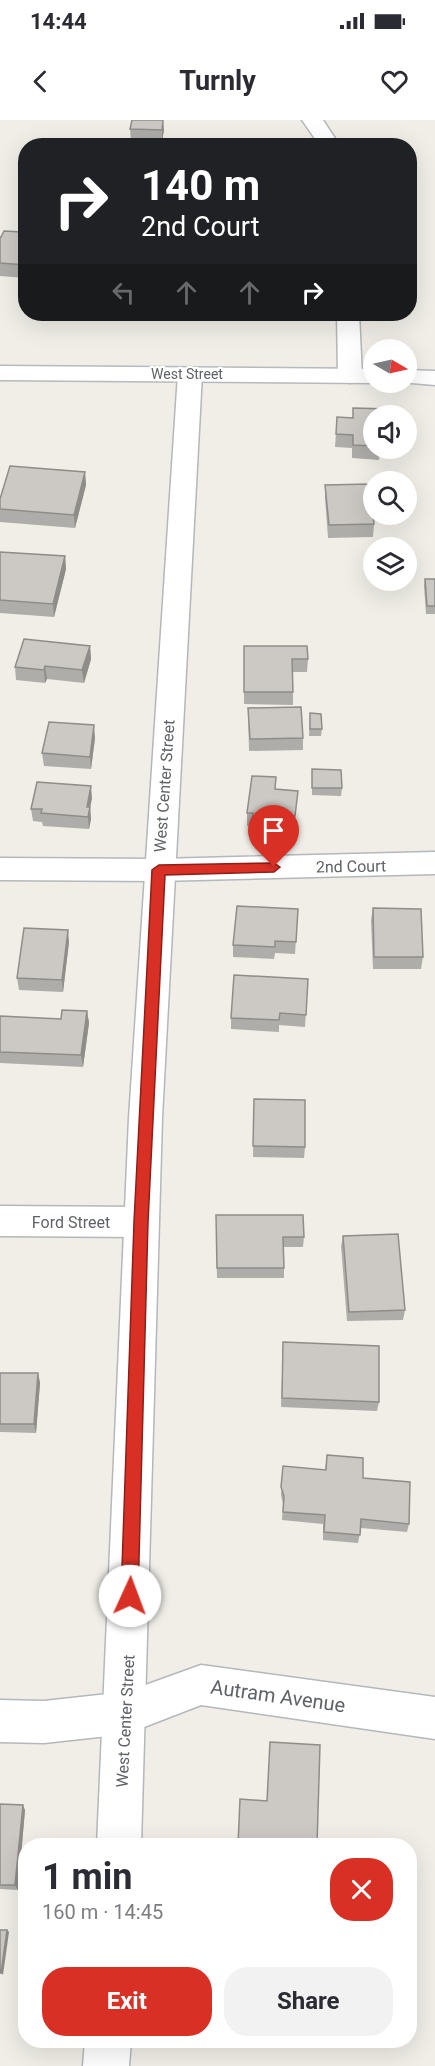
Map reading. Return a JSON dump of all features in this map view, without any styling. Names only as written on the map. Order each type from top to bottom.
[{"type":"street","points":[[312,120],[326,138]]},
{"type":"street","points":[[348,321],[350,376]]},
{"type":"street","name":"West Street","points":[[0,373],[363,376]]},
{"type":"street","name":"West Center Street","points":[[119,1838],[126,1713],[141,1222],[159,870],[189,374]]},
{"type":"street","points":[[417,377],[435,378]]},
{"type":"street","name":"2nd Court","points":[[0,869],[159,870],[435,863]]},
{"type":"street","name":"Ford Street","points":[[0,1221],[141,1222]]},
{"type":"street","name":"Autram Avenue","points":[[0,1721],[44,1722],[126,1713],[201,1685],[435,1718]]},
{"type":"street","points":[[106,2066],[107,2048]]},
{"type":"building","points":[[132,120],[163,120],[162,130],[130,129]]},
{"type":"building","points":[[4,231],[18,232],[18,264],[0,263],[1,237]]},
{"type":"building","points":[[353,408],[363,408],[363,445],[353,445],[353,435],[336,434],[337,417],[353,418]]},
{"type":"building","points":[[10,466],[85,472],[74,515],[0,509],[0,499]]},
{"type":"building","points":[[363,484],[363,524],[329,525],[325,485]]},
{"type":"building","points":[[0,552],[65,556],[53,604],[0,600]]},
{"type":"building","points":[[425,579],[435,579],[435,606],[427,606]]},
{"type":"building","points":[[24,639],[90,646],[82,670],[45,666],[44,670],[15,667]]},
{"type":"building","points":[[244,646],[307,646],[308,659],[292,659],[293,692],[244,692]]},
{"type":"building","points":[[301,707],[303,738],[250,739],[248,708]]},
{"type":"building","points":[[310,713],[321,714],[322,729],[310,729]]},
{"type":"building","points":[[49,722],[94,725],[90,757],[42,753]]},
{"type":"building","points":[[312,769],[341,770],[342,788],[312,788]]},
{"type":"building","points":[[252,776],[276,777],[275,789],[298,791],[295,816],[278,815],[277,825],[253,823],[253,813],[247,813]]},
{"type":"building","points":[[37,782],[91,786],[87,807],[90,807],[88,817],[41,813],[42,809],[31,809]]},
{"type":"building","points":[[237,906],[298,909],[296,942],[275,941],[275,947],[233,945]]},
{"type":"building","points":[[373,908],[421,909],[423,957],[374,957]]},
{"type":"building","points":[[24,928],[68,930],[62,980],[17,978]]},
{"type":"building","points":[[234,975],[308,979],[306,1015],[280,1013],[279,1020],[231,1018]]},
{"type":"building","points":[[62,1010],[87,1011],[81,1055],[0,1052],[0,1016],[61,1019]]},
{"type":"building","points":[[254,1099],[305,1100],[305,1147],[253,1146]]},
{"type":"building","points":[[216,1215],[303,1215],[304,1237],[283,1237],[284,1268],[217,1268]]},
{"type":"building","points":[[398,1234],[405,1310],[349,1312],[343,1236]]},
{"type":"building","points":[[283,1342],[379,1346],[379,1402],[282,1398]]},
{"type":"building","points":[[0,1373],[38,1373],[34,1424],[0,1424]]},
{"type":"building","points":[[327,1455],[363,1458],[363,1478],[410,1482],[409,1524],[361,1519],[360,1535],[324,1532],[325,1515],[283,1512],[284,1496],[281,1487],[283,1466],[326,1470]]},
{"type":"building","points":[[270,1742],[320,1745],[317,1838],[238,1838],[240,1799],[267,1801]]},
{"type":"building","points":[[0,1804],[23,1805],[15,1885],[0,1885]]},
{"type":"building","points":[[0,1930],[7,1930],[1,1973],[0,1973]]},
{"type":"route","points":[[130,1596],[141,1222],[159,870],[274,867]]}]
